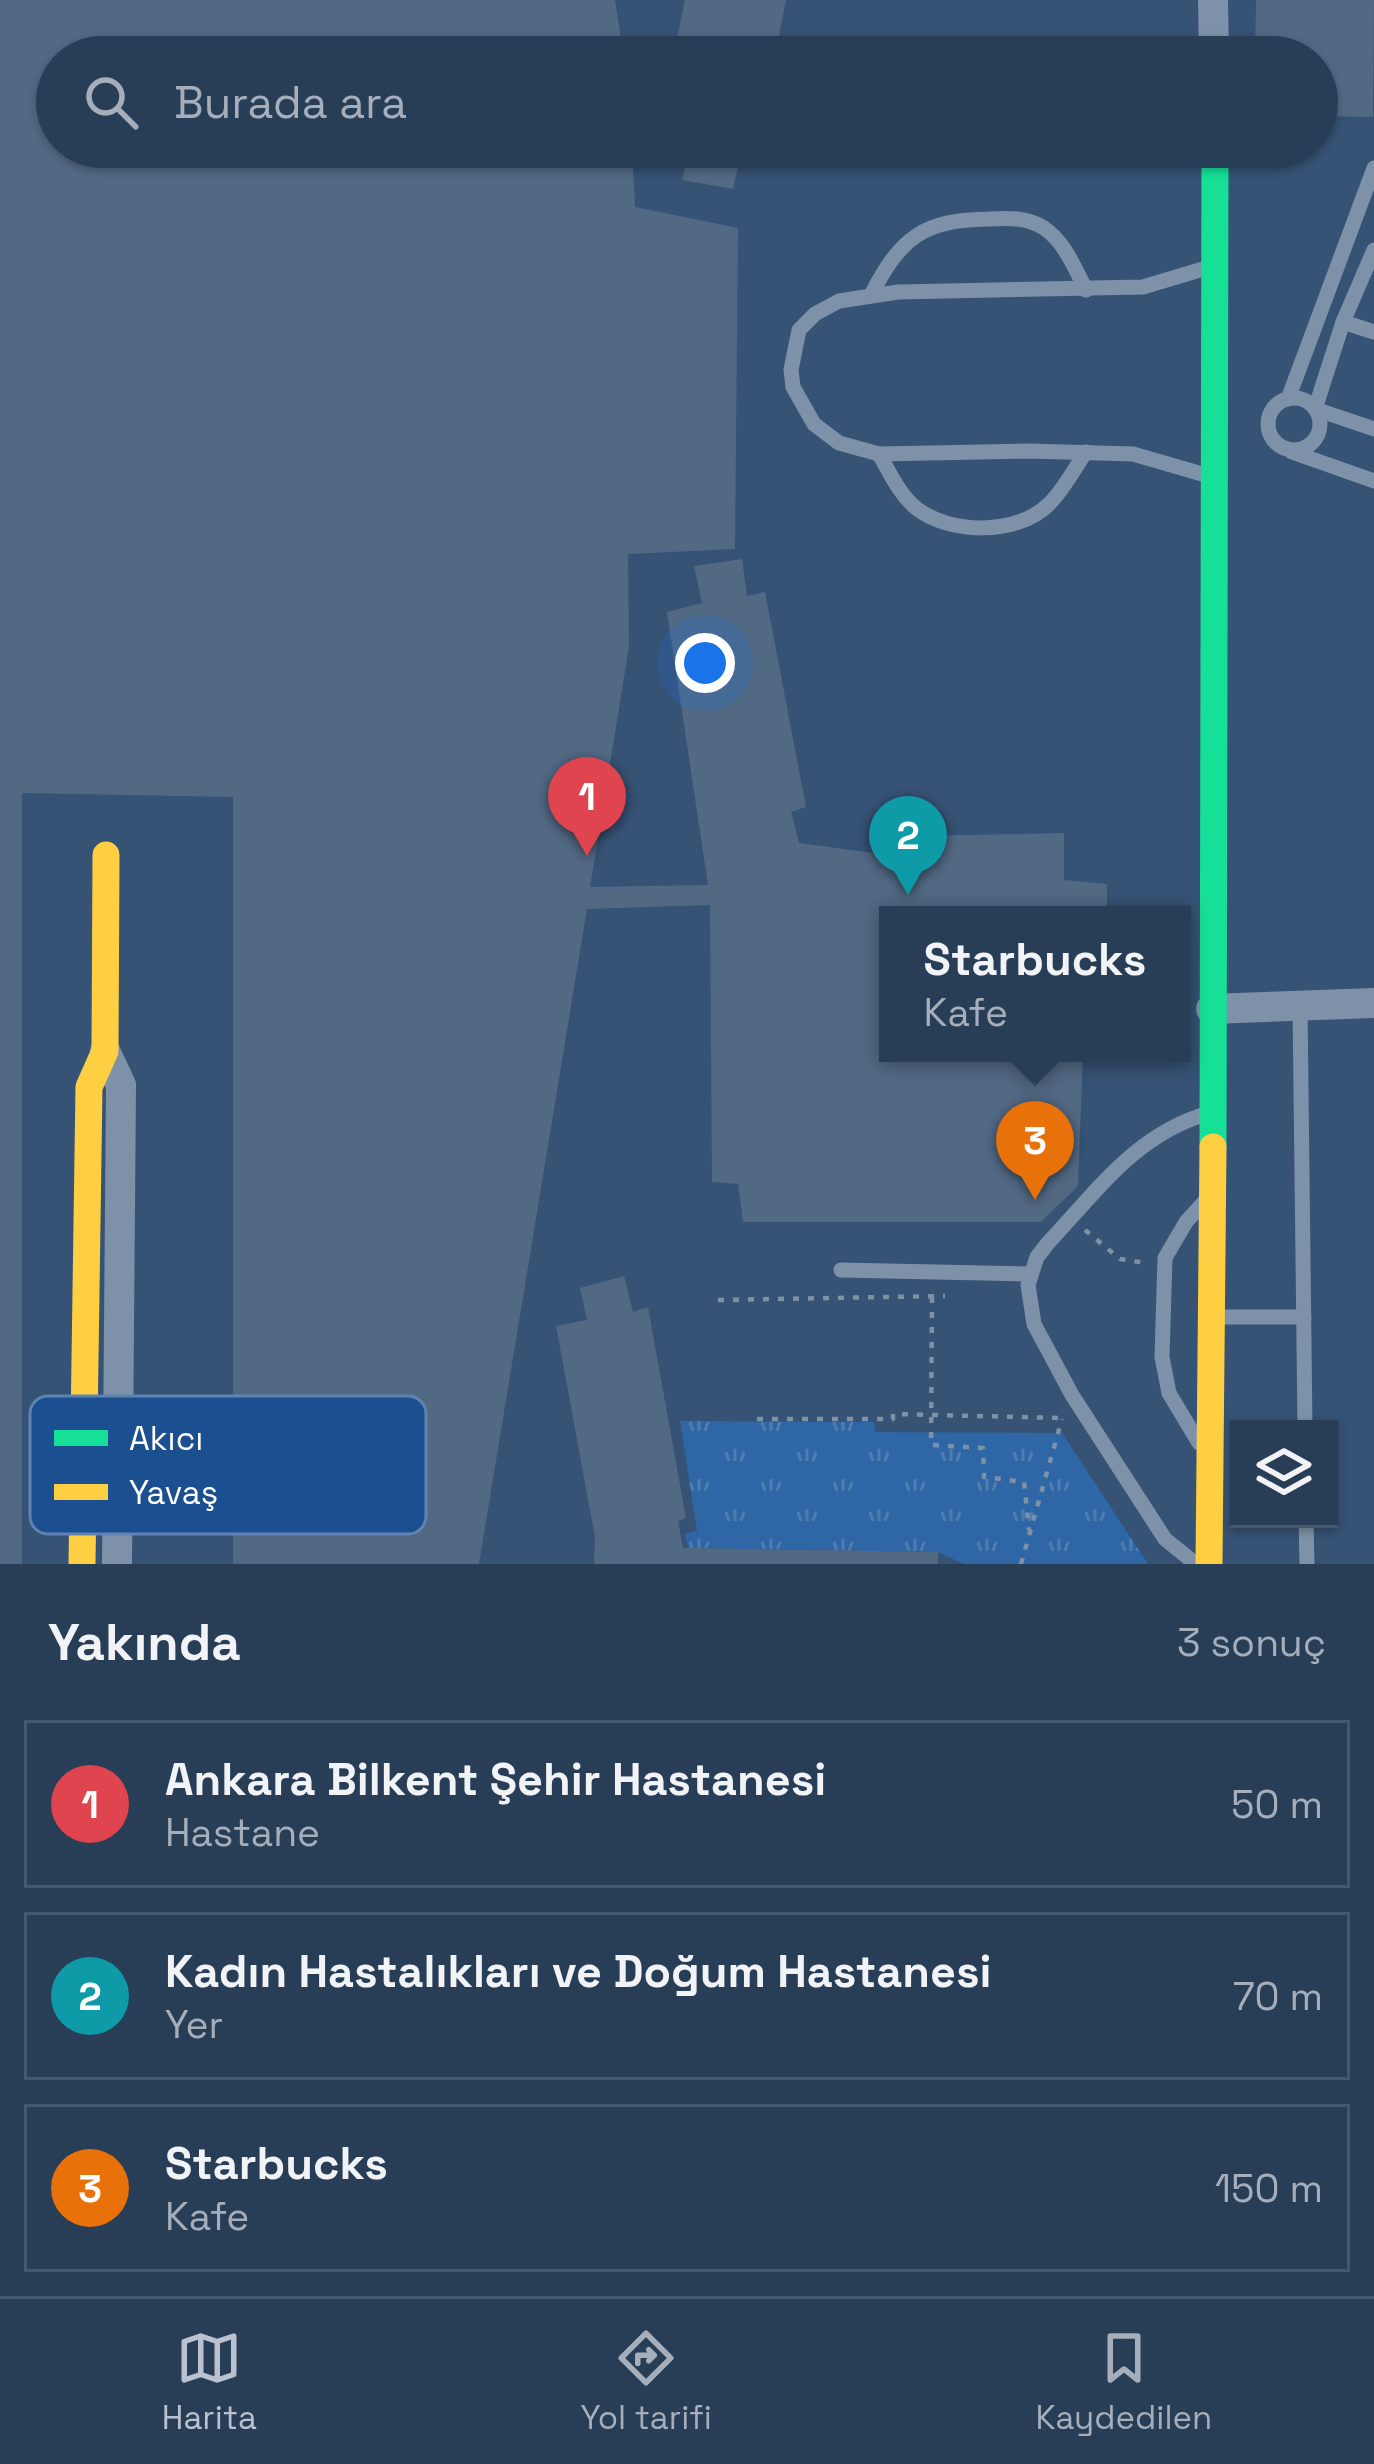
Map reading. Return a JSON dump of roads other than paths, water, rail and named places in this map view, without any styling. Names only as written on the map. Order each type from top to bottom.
[{"type":"street","points":[[1214,0],[1214,36]]},
{"type":"street","points":[[1208,1564],[1217,1458],[1211,1009],[1215,168]]},
{"type":"street","points":[[84,1396],[89,1087],[105,1051],[106,855]]},
{"type":"street","points":[[1211,1009],[1374,1003]]},
{"type":"street","points":[[105,1051],[121,1085],[119,1396]]},
{"type":"street","points":[[82,1534],[82,1564]]},
{"type":"street","points":[[118,1534],[118,1564]]},
{"type":"lane","points":[[1374,168],[1288,399],[1271,411],[1268,424],[1275,442],[1286,450],[1374,481]]},
{"type":"lane","points":[[871,295],[908,239],[932,225],[964,219],[1013,218],[1042,226],[1061,245],[1087,290]]},
{"type":"lane","points":[[1286,450],[1307,448],[1316,438],[1321,425],[1316,409],[1343,322],[1374,250]]},
{"type":"lane","points":[[1215,478],[1133,454],[879,454],[839,443],[814,424],[793,387],[791,370],[800,330],[815,314],[839,301],[871,295],[1143,287],[1216,265]]},
{"type":"lane","points":[[1343,322],[1374,332]]},
{"type":"lane","points":[[1288,399],[1302,399],[1316,409],[1374,429]]},
{"type":"lane","points":[[879,454],[907,499],[926,515],[959,526],[996,526],[1026,520],[1052,502],[1086,452]]},
{"type":"lane","points":[[1300,1004],[1305,1420]]},
{"type":"lane","points":[[1196,1564],[1165,1539],[1072,1395],[1029,1312],[1030,1274],[1048,1243],[1139,1146],[1181,1121],[1212,1112]]},
{"type":"lane","points":[[1213,1193],[1186,1222],[1165,1258],[1162,1357],[1169,1393],[1217,1458]]},
{"type":"lane","points":[[841,1270],[1030,1274]]},
{"type":"lane","points":[[1213,1317],[1304,1317]]},
{"type":"lane","points":[[1306,1528],[1307,1564]]},
{"type":"place","name":"Ankara Bilkent Şehir Hastanesi","points":[[587,856]]},
{"type":"place","name":"Kadın Hastalıkları ve Doğum Hastanesi","points":[[908,895]]},
{"type":"place","name":"Starbucks","points":[[1035,1200]]}]
